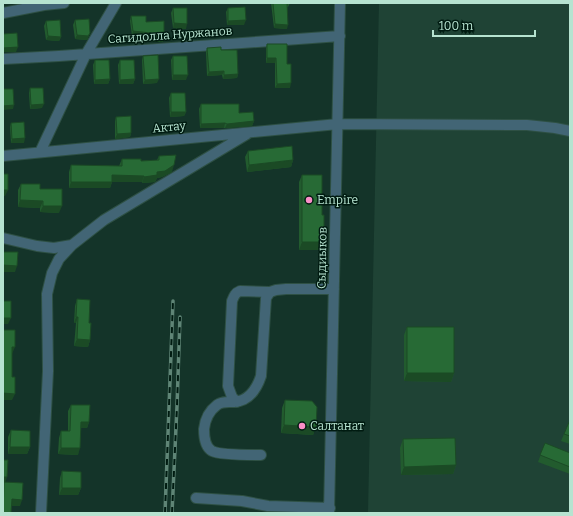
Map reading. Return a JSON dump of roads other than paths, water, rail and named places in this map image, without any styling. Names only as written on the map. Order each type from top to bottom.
[{"type":"street","points":[[3,13],[44,5],[64,3]]},
{"type":"street","points":[[40,152],[86,54],[116,3]]},
{"type":"street","name":"Сыдиыков","points":[[330,510],[340,3]]},
{"type":"street","name":"Сагидолла Нуржанов","points":[[3,59],[340,36]]},
{"type":"street","name":"Актау","points":[[3,156],[338,124],[527,125],[570,131]]},
{"type":"street","points":[[41,513],[48,371],[47,294],[52,273],[60,259],[72,245],[104,220],[249,133]]},
{"type":"street","points":[[3,238],[37,246],[54,248],[72,245]]},
{"type":"street","points":[[237,402],[232,397],[228,386],[232,301],[236,293],[240,291],[270,292],[286,288],[334,290]]},
{"type":"street","points":[[260,455],[220,453],[211,450],[206,445],[204,434],[205,421],[217,405],[224,402],[237,402],[246,398],[253,392],[258,384],[261,376],[266,298],[270,292]]},
{"type":"street","points":[[196,498],[268,506],[330,510]]},
{"type":"railway","points":[[165,513],[173,301]]},
{"type":"railway","points":[[172,513],[180,317]]},
{"type":"place","name":"Empire","points":[[309,200]]},
{"type":"place","name":"Салтанат","points":[[302,426]]}]
